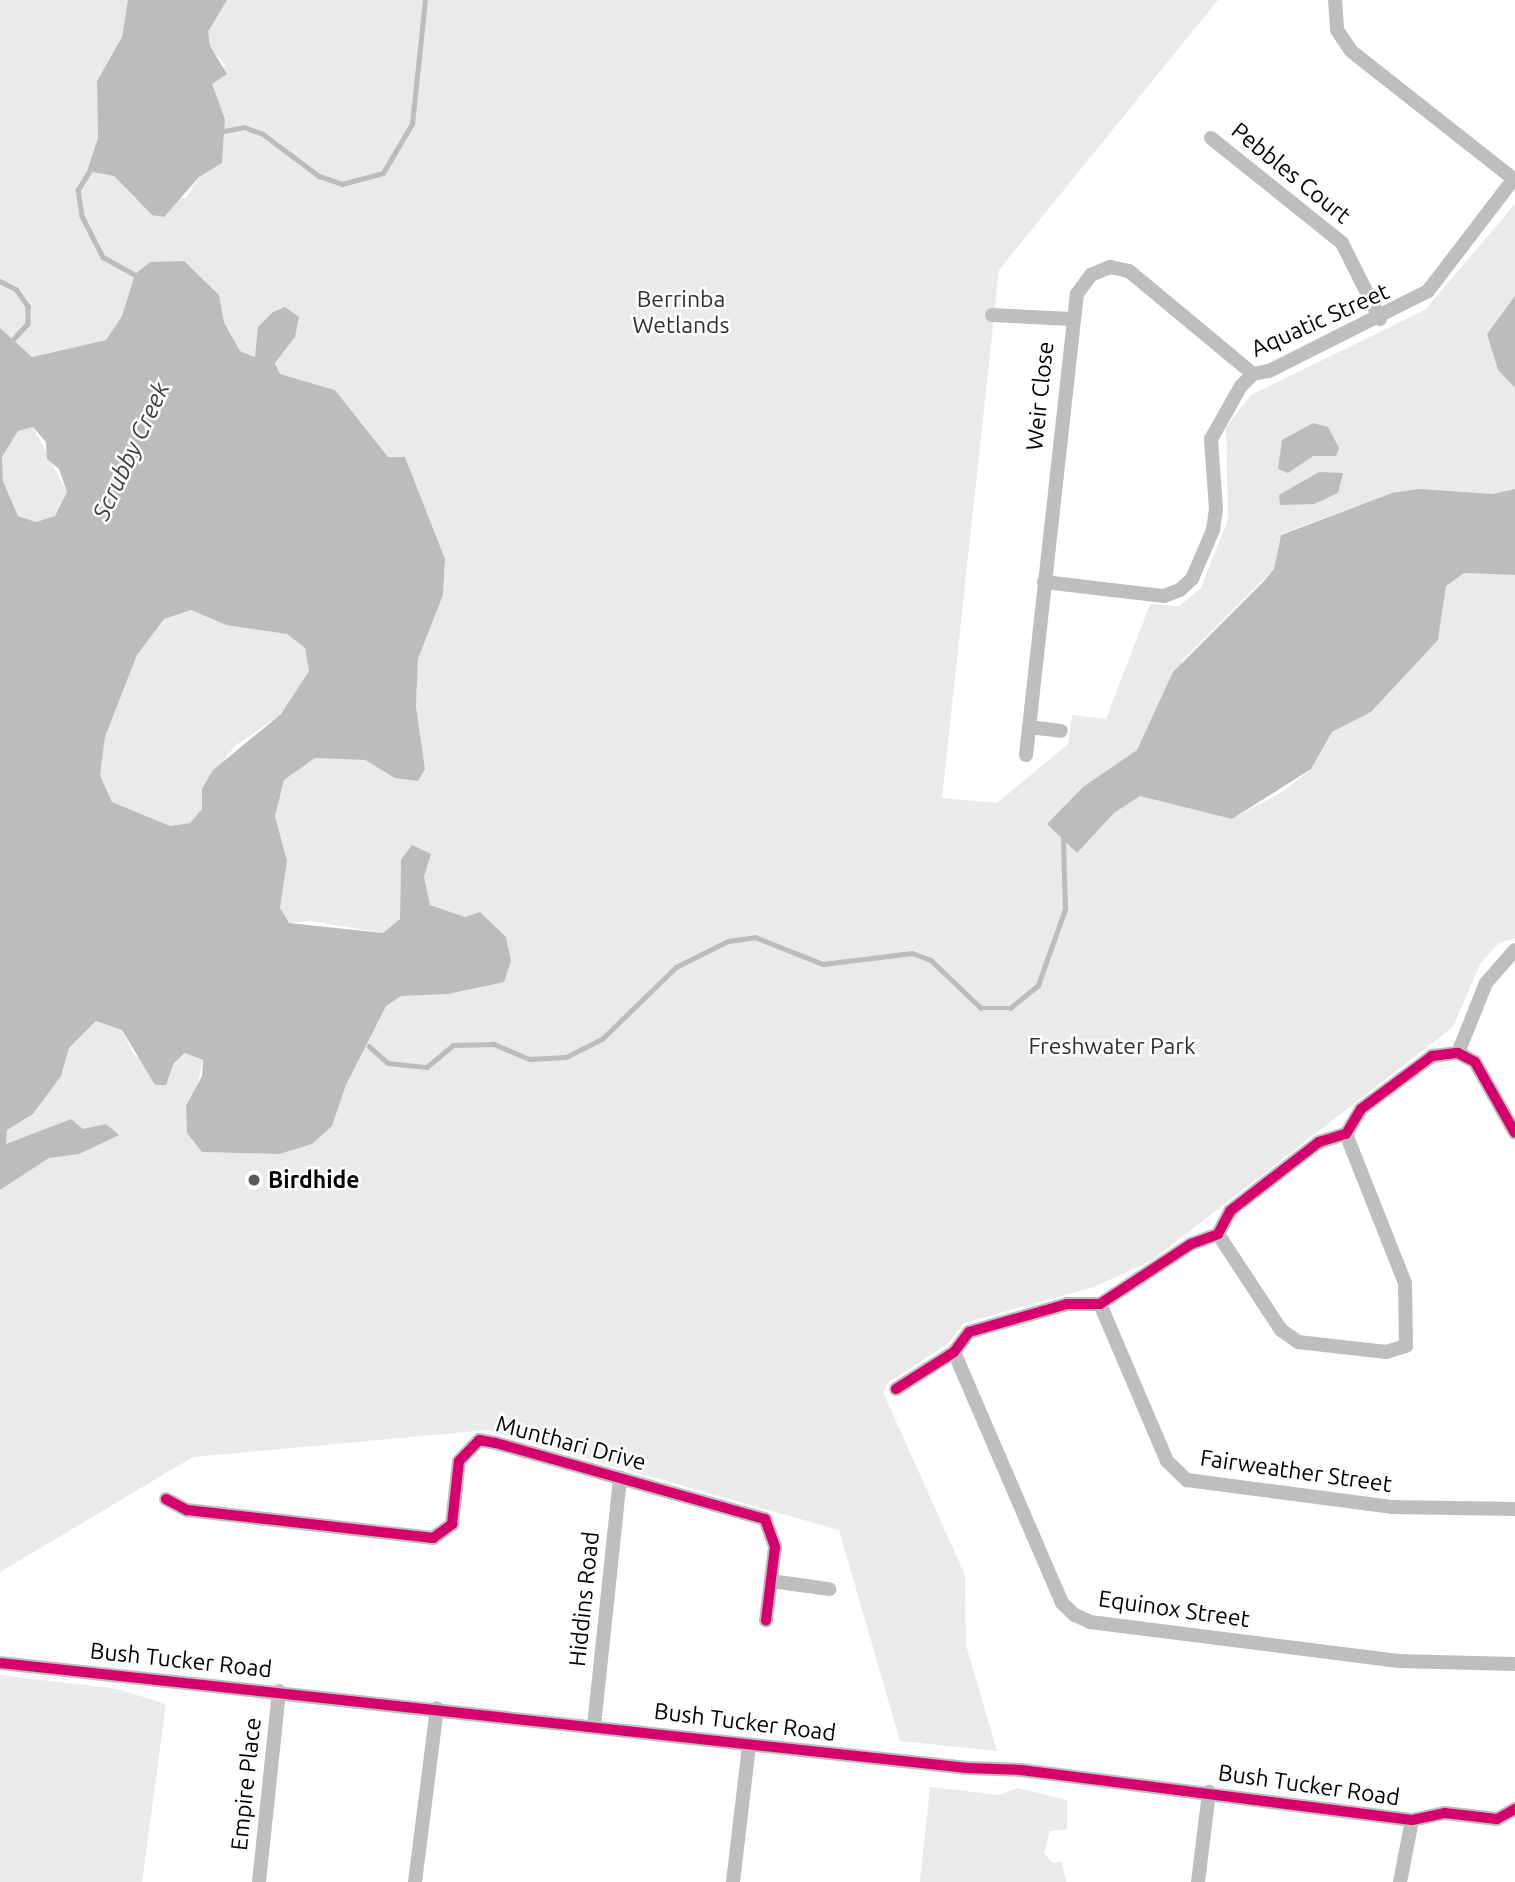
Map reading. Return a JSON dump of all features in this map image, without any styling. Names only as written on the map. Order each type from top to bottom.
[{"type":"street","points":[[1335,0],[1337,30],[1351,51],[1514,180]]},
{"type":"street","name":"Pebbles Court","points":[[1211,138],[1342,243],[1380,319]]},
{"type":"street","name":"Aquatic Street","points":[[1044,582],[1164,596],[1186,584],[1213,530],[1216,509],[1210,439],[1216,423],[1253,374],[1380,319],[1428,291],[1514,180]]},
{"type":"street","name":"Weir Close","points":[[1027,755],[1071,320],[1077,294],[1091,275],[1110,267],[1129,271],[1253,374]]},
{"type":"street","points":[[992,315],[1071,320]]},
{"type":"street","points":[[1029,727],[1061,731]]},
{"type":"street","points":[[1458,1053],[1486,983],[1515,950]]},
{"type":"street","points":[[896,1389],[954,1352],[969,1332],[1067,1304],[1100,1304],[1191,1244],[1218,1234],[1230,1211],[1318,1142],[1346,1134],[1361,1109],[1432,1056],[1458,1053],[1483,1072],[1515,1133]]},
{"type":"street","points":[[1218,1234],[1281,1330],[1298,1342],[1386,1352],[1406,1346],[1405,1283],[1346,1134]]},
{"type":"street","name":"Fairweather Street","points":[[1100,1304],[1167,1461],[1187,1480],[1391,1507],[1515,1509]]},
{"type":"street","name":"Equinox Street","points":[[954,1352],[1062,1603],[1075,1615],[1090,1622],[1399,1661],[1515,1664]]},
{"type":"street","name":"Munthari Drive","points":[[166,1499],[187,1510],[433,1538],[452,1524],[459,1461],[479,1440],[765,1519],[775,1547],[766,1620]]},
{"type":"street","name":"Hiddins Road","points":[[594,1726],[620,1477]]},
{"type":"street","points":[[771,1581],[829,1589]]},
{"type":"street","name":"Bush Tucker Road","points":[[0,1663],[1209,1793],[1412,1820],[1445,1813],[1484,1817],[1508,1816],[1515,1809]]},
{"type":"street","name":"Empire Place","points":[[259,1882],[279,1691]]},
{"type":"street","points":[[415,1882],[437,1708]]},
{"type":"street","points":[[733,1882],[749,1745]]},
{"type":"street","points":[[1198,1882],[1209,1793]]},
{"type":"street","points":[[1400,1882],[1412,1820]]},
{"type":"green space","name":"Berrinba Wetlands","points":[[0,0],[128,0],[122,37],[97,81],[98,138],[87,171],[114,176],[135,199],[186,198],[199,177],[222,163],[225,119],[211,84],[225,65],[209,46],[208,32],[227,0],[1218,0],[999,270],[942,798],[997,803],[1068,744],[1072,715],[1106,719],[1150,604],[1179,606],[1201,588],[1228,519],[1226,427],[1251,395],[1425,310],[1515,204],[1515,296],[1487,334],[1498,370],[1515,388],[1515,489],[1492,494],[1392,493],[1281,534],[1274,569],[1183,660],[1137,750],[1083,787],[1077,852],[1114,813],[1140,796],[1232,819],[1282,792],[1311,769],[1332,732],[1371,712],[1438,640],[1446,586],[1464,573],[1515,575],[1515,938],[1498,944],[1480,964],[1453,1027],[1151,1261],[1094,1287],[964,1323],[949,1343],[889,1382],[883,1392],[965,1575],[966,1645],[997,1751],[900,1741],[839,1530],[487,1430],[193,1457],[0,1572],[0,1190],[49,1158],[79,1154],[83,1129],[71,1119],[6,1144],[7,1130],[33,1114],[61,1076],[69,1048],[96,1021],[122,1030],[133,1053],[166,1085],[174,1063],[186,1053],[203,1060],[187,1133],[202,1152],[279,1154],[332,1126],[346,1085],[385,1006],[400,996],[448,994],[465,917],[430,905],[424,877],[431,854],[401,860],[400,919],[383,933],[311,921],[288,923],[280,908],[287,861],[275,816],[284,780],[315,758],[365,760],[395,778],[425,769],[416,706],[418,659],[443,595],[445,559],[405,457],[388,457],[335,390],[280,374],[275,363],[295,337],[255,357],[240,351],[224,321],[219,295],[184,262],[150,262],[135,274],[122,316],[106,340],[31,357],[0,328]]},
{"type":"green space","points":[[33,427],[67,492],[55,516],[36,522],[18,516],[3,481],[2,457],[18,431]]},
{"type":"green space","points":[[191,610],[226,625],[287,634],[305,648],[309,671],[281,714],[235,746],[202,789],[202,809],[190,823],[170,826],[112,802],[100,775],[105,737],[137,655],[164,619]]},
{"type":"green space","points":[[0,1675],[118,1689],[166,1704],[142,1882],[0,1882]]},
{"type":"green space","points":[[930,1787],[1000,1795],[1017,1788],[1067,1800],[1067,1829],[1050,1831],[1044,1853],[1053,1863],[1062,1862],[1066,1882],[920,1882]]},
{"type":"water","points":[[128,0],[227,0],[208,32],[210,46],[227,74],[212,84],[225,119],[222,163],[199,177],[164,217],[152,215],[114,176],[87,171],[98,138],[97,81],[122,37]]},
{"type":"water","points":[[184,261],[219,295],[224,322],[240,351],[255,357],[258,327],[273,312],[285,307],[299,317],[295,337],[275,363],[280,374],[335,390],[388,457],[405,457],[445,559],[443,595],[418,659],[416,706],[425,769],[418,781],[395,778],[365,760],[315,758],[284,780],[275,816],[287,861],[280,908],[289,923],[383,933],[400,919],[401,860],[412,845],[431,854],[424,877],[430,905],[465,917],[480,912],[506,937],[511,961],[504,982],[448,994],[401,996],[386,1006],[346,1085],[332,1126],[312,1144],[279,1154],[202,1152],[187,1133],[186,1106],[202,1076],[203,1060],[185,1053],[174,1063],[166,1085],[155,1085],[122,1030],[96,1021],[69,1048],[61,1076],[33,1114],[7,1130],[6,1144],[71,1119],[83,1129],[106,1124],[119,1135],[79,1154],[49,1158],[0,1190],[0,328],[32,357],[106,340],[122,316],[135,274],[150,262]],"holes":[[[33,427],[46,442],[47,459],[59,469],[67,492],[55,516],[36,522],[18,516],[3,481],[2,457],[18,431]],[[191,610],[226,625],[287,634],[305,648],[309,671],[281,714],[213,770],[202,789],[202,809],[190,823],[170,826],[112,802],[100,775],[105,737],[137,655],[164,619]]]},
{"type":"water","points":[[1515,296],[1515,388],[1498,370],[1487,334]]},
{"type":"water","points":[[1313,423],[1328,427],[1339,448],[1336,456],[1313,456],[1288,473],[1278,469],[1282,440]]},
{"type":"water","points":[[1319,472],[1343,473],[1338,493],[1314,504],[1280,505],[1279,495]]},
{"type":"water","points":[[1419,489],[1492,494],[1515,489],[1515,575],[1464,573],[1446,586],[1438,640],[1371,712],[1332,732],[1311,769],[1232,819],[1140,796],[1114,813],[1077,853],[1047,824],[1083,787],[1137,750],[1173,672],[1274,569],[1281,535],[1392,493]]},
{"type":"waterway","name":"Scrubby Creek","points":[[224,131],[244,127],[263,134],[319,176],[342,184],[383,173],[412,124],[425,0]]},
{"type":"waterway","name":"Scrubby Creek","points":[[92,168],[78,190],[82,216],[103,257],[137,276]]},
{"type":"waterway","points":[[0,281],[16,289],[28,306],[28,324],[14,339]]},
{"type":"waterway","points":[[369,1046],[388,1063],[427,1067],[453,1045],[494,1044],[529,1059],[566,1057],[602,1039],[676,967],[728,941],[755,937],[823,964],[912,953],[931,960],[981,1008],[1010,1008],[1038,985],[1065,909],[1063,840]]},
{"type":"cycle path","points":[[896,1389],[954,1352],[969,1332],[1067,1304],[1100,1304],[1191,1244],[1218,1234],[1230,1211],[1319,1142],[1346,1134],[1361,1109],[1432,1056],[1458,1053],[1475,1062],[1515,1133]]},
{"type":"cycle path","points":[[166,1499],[187,1510],[433,1538],[452,1524],[459,1461],[479,1440],[496,1443],[765,1519],[775,1547],[766,1620]]},
{"type":"cycle path","points":[[0,1663],[967,1768],[1021,1770],[1412,1820],[1445,1813],[1497,1819],[1515,1809]]},
{"type":"place","name":"Birdhide","points":[[254,1180]]},
{"type":"park label","name":"Freshwater Park","points":[[1112,1046]]}]
